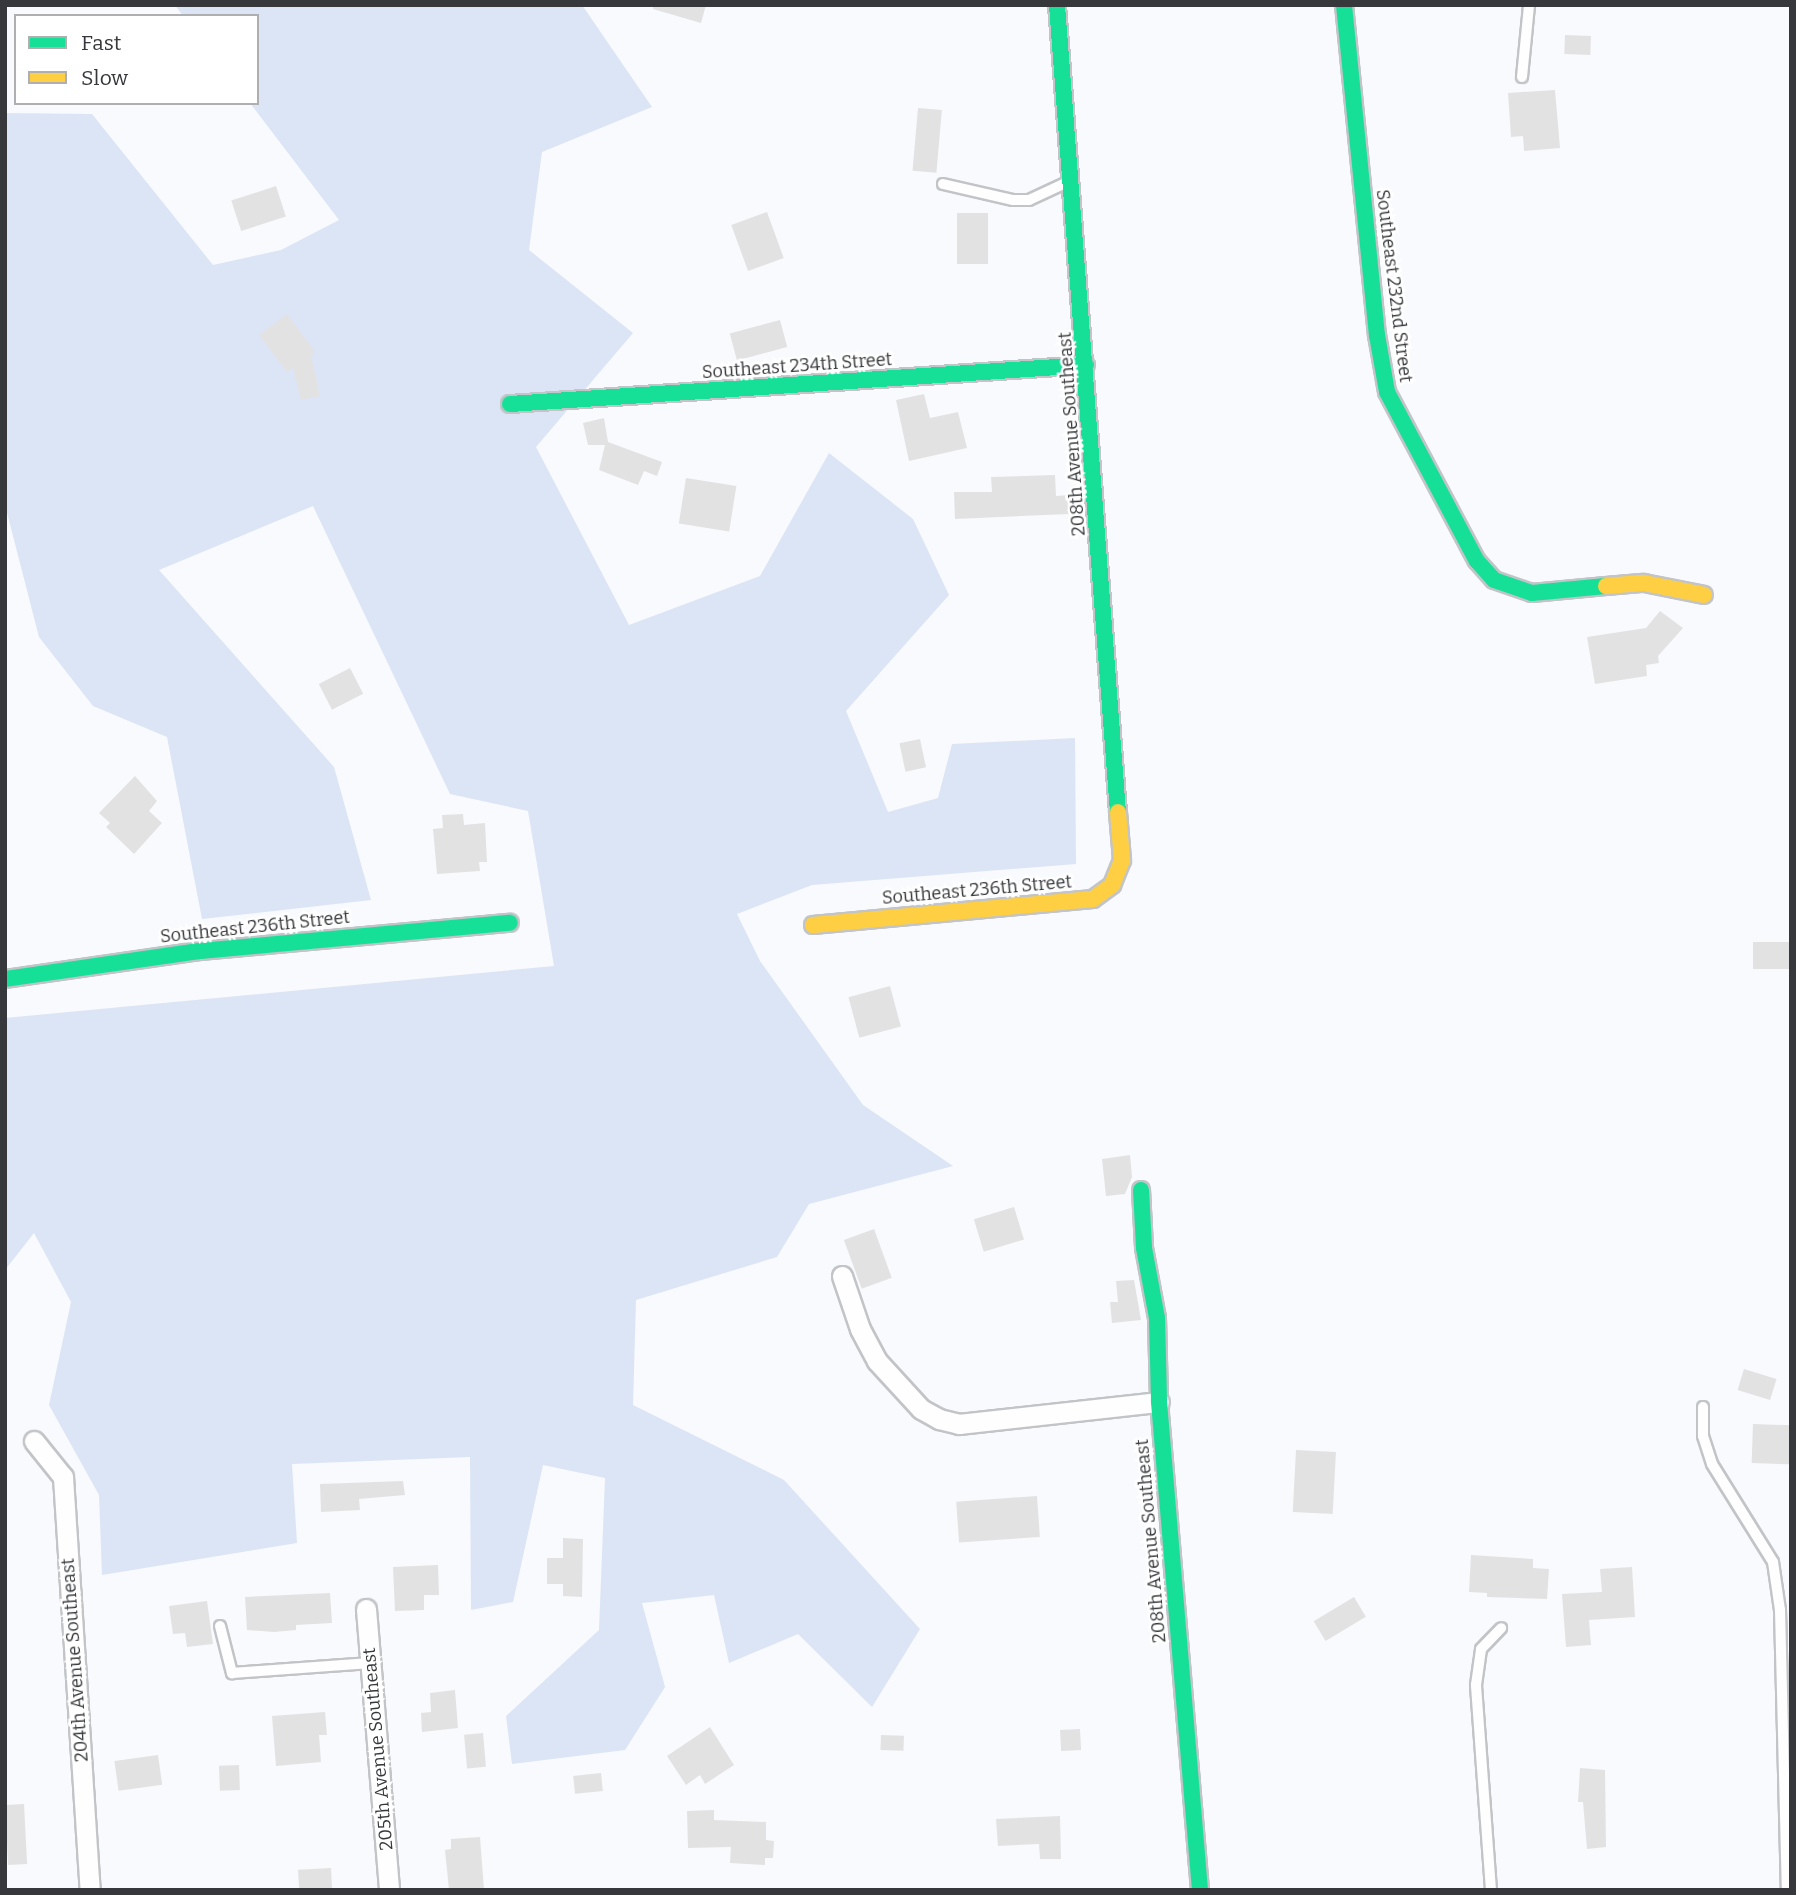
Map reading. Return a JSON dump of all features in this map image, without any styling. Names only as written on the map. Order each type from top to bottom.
[{"type":"street","name":"208th Avenue Southeast","points":[[1057,5],[1122,860]]},
{"type":"street","name":"Southeast 232nd Street","points":[[1344,5],[1377,335],[1387,392],[1477,562],[1494,580],[1532,593],[1644,583],[1704,594]]},
{"type":"street","name":"Southeast 234th Street","points":[[510,404],[1086,365]]},
{"type":"street","name":"Southeast 236th Street","points":[[813,925],[1093,899],[1112,885],[1122,860]]},
{"type":"street","name":"Southeast 236th Street","points":[[5,979],[200,951],[510,923]]},
{"type":"street","name":"208th Avenue Southeast","points":[[1141,1190],[1144,1248],[1157,1318],[1159,1402],[1200,1890]]},
{"type":"street","points":[[842,1276],[877,1362],[920,1409],[939,1419],[959,1424],[1159,1402]]},
{"type":"street","name":"204th Avenue Southeast","points":[[34,1441],[63,1477],[90,1890]]},
{"type":"street","name":"205th Avenue Southeast","points":[[366,1609],[389,1890]]},
{"type":"lane","points":[[1522,77],[1529,5]]},
{"type":"lane","points":[[943,184],[1021,200],[1071,180]]},
{"type":"lane","points":[[1703,1407],[1703,1436],[1712,1464],[1773,1562],[1781,1647],[1787,1890]]},
{"type":"lane","points":[[220,1626],[232,1673],[371,1663]]},
{"type":"lane","points":[[1491,1890],[1476,1685],[1481,1649],[1501,1628]]},
{"type":"shaded area","points":[[175,5],[582,5],[652,107],[542,152],[529,250],[633,333],[536,447],[629,625],[760,576],[829,453],[913,519],[949,595],[846,711],[888,812],[938,798],[952,744],[1075,738],[1076,864],[812,885],[737,914],[760,961],[863,1105],[953,1166],[809,1204],[777,1257],[636,1300],[633,1405],[784,1480],[920,1629],[872,1707],[798,1634],[729,1663],[714,1595],[642,1603],[665,1687],[625,1750],[512,1764],[506,1716],[599,1630],[605,1478],[543,1465],[513,1602],[471,1610],[470,1457],[292,1464],[297,1543],[102,1575],[99,1495],[49,1405],[71,1302],[34,1233],[5,1270],[5,1018],[554,966],[528,811],[450,794],[313,506],[159,570],[334,767],[371,900],[202,919],[167,737],[93,706],[39,637],[5,505],[5,113],[92,114],[213,265],[281,250],[339,220],[252,105],[259,105],[259,14],[182,14]]},
{"type":"building","points":[[653,5],[706,5],[701,23],[653,9]]},
{"type":"building","points":[[1565,35],[1591,36],[1590,55],[1564,54]]},
{"type":"building","points":[[1555,90],[1560,148],[1524,151],[1523,136],[1511,137],[1508,93]]},
{"type":"building","points":[[918,108],[942,110],[936,173],[913,171]]},
{"type":"building","points":[[276,186],[286,216],[241,231],[231,201]]},
{"type":"building","points":[[767,212],[784,258],[748,271],[731,225]]},
{"type":"building","points":[[957,213],[988,213],[988,264],[957,264]]},
{"type":"building","points":[[287,314],[315,352],[311,355],[320,396],[301,400],[293,368],[287,372],[259,335]]},
{"type":"building","points":[[780,320],[787,347],[737,361],[730,333]]},
{"type":"building","points":[[924,394],[930,418],[958,412],[967,448],[909,461],[896,400]]},
{"type":"building","points":[[604,418],[608,442],[662,462],[657,476],[644,471],[638,485],[599,470],[605,445],[588,445],[583,423]]},
{"type":"building","points":[[1055,475],[1056,496],[1069,495],[1069,514],[955,519],[954,492],[992,492],[991,477]]},
{"type":"building","points":[[686,478],[736,486],[729,531],[679,523]]},
{"type":"building","points":[[1660,611],[1683,628],[1658,656],[1659,663],[1646,665],[1647,676],[1595,684],[1587,637],[1646,628]]},
{"type":"building","points":[[350,668],[363,694],[332,710],[319,684]]},
{"type":"building","points":[[920,739],[926,767],[905,772],[899,743]]},
{"type":"building","points":[[135,776],[157,801],[149,811],[162,823],[134,854],[106,827],[110,823],[99,813]]},
{"type":"building","points":[[463,814],[464,825],[485,823],[487,862],[479,862],[480,871],[437,874],[433,829],[443,828],[442,815]]},
{"type":"building","points":[[1753,942],[1791,942],[1791,969],[1753,969]]},
{"type":"building","points":[[890,986],[901,1027],[859,1038],[848,997]]},
{"type":"building","points":[[1130,1155],[1132,1177],[1125,1194],[1106,1196],[1102,1159]]},
{"type":"building","points":[[1014,1207],[1024,1240],[984,1252],[974,1219]]},
{"type":"building","points":[[874,1229],[892,1278],[862,1289],[844,1240]]},
{"type":"building","points":[[1134,1280],[1141,1320],[1112,1323],[1110,1302],[1118,1302],[1116,1281]]},
{"type":"building","points":[[1744,1369],[1777,1379],[1770,1400],[1738,1390]]},
{"type":"building","points":[[1753,1424],[1791,1425],[1790,1464],[1752,1463]]},
{"type":"building","points":[[1296,1450],[1336,1452],[1333,1514],[1293,1512]]},
{"type":"building","points":[[403,1481],[405,1495],[359,1499],[360,1510],[321,1512],[320,1484]]},
{"type":"building","points":[[1037,1496],[1040,1537],[959,1543],[956,1502]]},
{"type":"building","points":[[563,1538],[583,1539],[582,1597],[563,1596],[563,1584],[547,1584],[547,1558],[563,1558]]},
{"type":"building","points":[[1471,1555],[1533,1559],[1533,1568],[1549,1569],[1547,1599],[1487,1597],[1487,1593],[1469,1592]]},
{"type":"building","points":[[438,1565],[439,1595],[424,1595],[424,1610],[395,1611],[393,1567]]},
{"type":"building","points":[[1632,1567],[1635,1617],[1589,1620],[1591,1645],[1566,1647],[1562,1594],[1602,1592],[1600,1569]]},
{"type":"building","points":[[330,1593],[332,1623],[296,1625],[296,1630],[274,1632],[247,1630],[245,1597]]},
{"type":"building","points":[[1354,1597],[1366,1617],[1326,1641],[1314,1621]]},
{"type":"building","points":[[207,1601],[213,1644],[187,1647],[185,1633],[173,1634],[169,1606]]},
{"type":"building","points":[[455,1690],[458,1728],[422,1732],[421,1713],[431,1712],[430,1693]]},
{"type":"building","points":[[325,1712],[327,1735],[319,1735],[321,1762],[276,1766],[272,1716]]},
{"type":"building","points":[[710,1727],[734,1765],[705,1784],[700,1775],[686,1785],[667,1756]]},
{"type":"building","points":[[1080,1729],[1081,1750],[1061,1751],[1060,1730]]},
{"type":"building","points":[[483,1733],[486,1767],[467,1769],[464,1735]]},
{"type":"building","points":[[881,1735],[904,1736],[903,1751],[880,1750]]},
{"type":"building","points":[[158,1755],[162,1785],[119,1791],[114,1761]]},
{"type":"building","points":[[239,1765],[240,1790],[220,1791],[219,1766]]},
{"type":"building","points":[[1580,1768],[1605,1770],[1606,1847],[1587,1849],[1583,1802],[1578,1802]]},
{"type":"building","points":[[601,1773],[603,1791],[575,1794],[573,1776]]},
{"type":"building","points":[[24,1804],[27,1864],[8,1865],[5,1805]]},
{"type":"building","points":[[714,1810],[714,1820],[766,1822],[766,1840],[774,1841],[773,1858],[765,1858],[765,1865],[730,1863],[731,1847],[688,1848],[687,1811]]},
{"type":"building","points":[[1060,1816],[1061,1859],[1040,1859],[1039,1844],[998,1846],[996,1819]]},
{"type":"building","points":[[480,1837],[484,1890],[449,1890],[445,1850],[451,1849],[451,1839]]},
{"type":"building","points":[[331,1868],[332,1890],[299,1890],[298,1870]]},
{"type":"traffic: fast","points":[[1057,5],[1118,812]]},
{"type":"traffic: fast","points":[[1344,5],[1377,335],[1387,392],[1477,561],[1494,580],[1532,593],[1606,586]]},
{"type":"traffic: fast","points":[[510,404],[1086,365]]},
{"type":"traffic: fast","points":[[5,979],[200,951],[510,923]]},
{"type":"traffic: fast","points":[[1141,1190],[1144,1248],[1157,1318],[1159,1402],[1200,1890]]},
{"type":"traffic: slow","points":[[1606,586],[1644,583],[1704,595]]},
{"type":"traffic: slow","points":[[813,925],[1093,899],[1112,885],[1122,860],[1118,812]]}]
